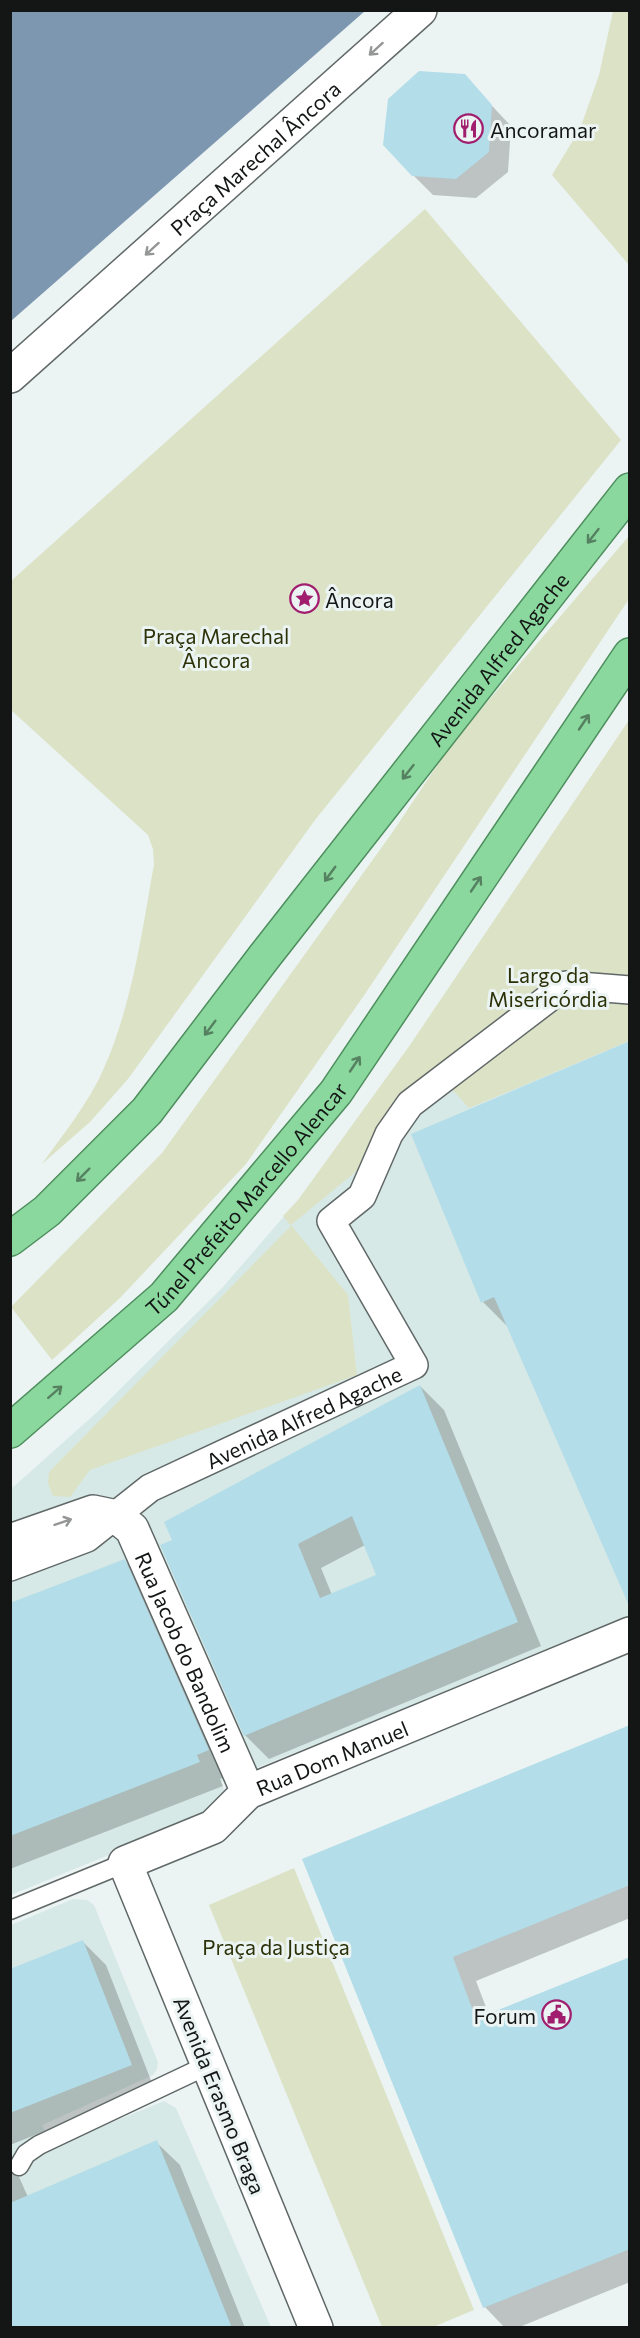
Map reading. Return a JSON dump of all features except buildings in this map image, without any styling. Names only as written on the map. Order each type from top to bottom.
[{"type":"highway","name":"Avenida Alfred Agache","points":[[10,1239],[47,1211],[147,1111],[365,827],[630,490]]},
{"type":"highway","name":"Túnel Prefeito Marcello Alencar","points":[[10,1431],[164,1297],[336,1092],[630,655]]},
{"type":"street","name":"Praça Marechal Âncora","points":[[10,375],[420,10]]},
{"type":"street","name":"Avenida Alfred Agache","points":[[10,1567],[87,1538],[117,1517],[150,1488],[414,1365],[331,1221],[362,1196],[389,1134],[410,1104],[566,985],[630,990]]},
{"type":"street","points":[[10,1542],[93,1512],[117,1517]]},
{"type":"street","name":"Rua Jacob do Bandolim","points":[[117,1517],[132,1529],[248,1792]]},
{"type":"street","name":"Rua Dom Manuel","points":[[125,1863],[213,1827],[248,1792],[630,1634]]},
{"type":"street","name":"Avenida Erasmo Braga","points":[[125,1863],[316,2328]]},
{"type":"lane","name":"Rua Dom Manuel","points":[[10,1910],[125,1863]]},
{"type":"lane","points":[[19,2166],[26,2154],[39,2145],[208,2065]]},
{"type":"shaded area","points":[[629,912],[629,1619],[221,1782],[226,1795],[221,1809],[11,1895],[11,1489],[95,1414],[222,1288],[298,1200],[517,917]]},
{"type":"shaded area","points":[[73,1899],[87,1900],[94,1905],[158,2062],[153,2075],[42,2125],[52,2147],[164,2101],[176,2108],[271,2327],[11,2328],[11,1925]]},
{"type":"green space","points":[[613,11],[629,11],[629,265],[552,175],[580,129],[599,75]]},
{"type":"green space","name":"Praça Marechal Âncora","points":[[425,209],[621,440],[315,820],[128,1079],[90,1122],[42,1164],[91,1094],[114,1044],[135,968],[154,864],[153,849],[148,835],[11,710],[11,581]]},
{"type":"green space","points":[[629,536],[629,599],[365,994],[246,1164],[120,1298],[52,1360],[11,1307],[162,1153],[392,833],[452,743]]},
{"type":"green space","name":"Largo da Misericórdia","points":[[629,720],[629,1041],[469,1108],[433,1068],[395,1102],[370,1160],[291,1225],[348,1295],[357,1375],[90,1470],[70,1497],[53,1496],[48,1483],[49,1472],[291,1226],[283,1216],[298,1200],[410,1045]]},
{"type":"green space","name":"Praça da Justiça","points":[[294,1868],[474,2310],[433,2327],[382,2327],[209,1905]]},
{"type":"water","points":[[11,10],[365,10],[365,11],[11,321]]},
{"type":"place","name":"Ancoramar","points":[[469,129]]},
{"type":"place","name":"Âncora","points":[[304,599]]},
{"type":"place","name":"Forum","points":[[557,2015]]}]
